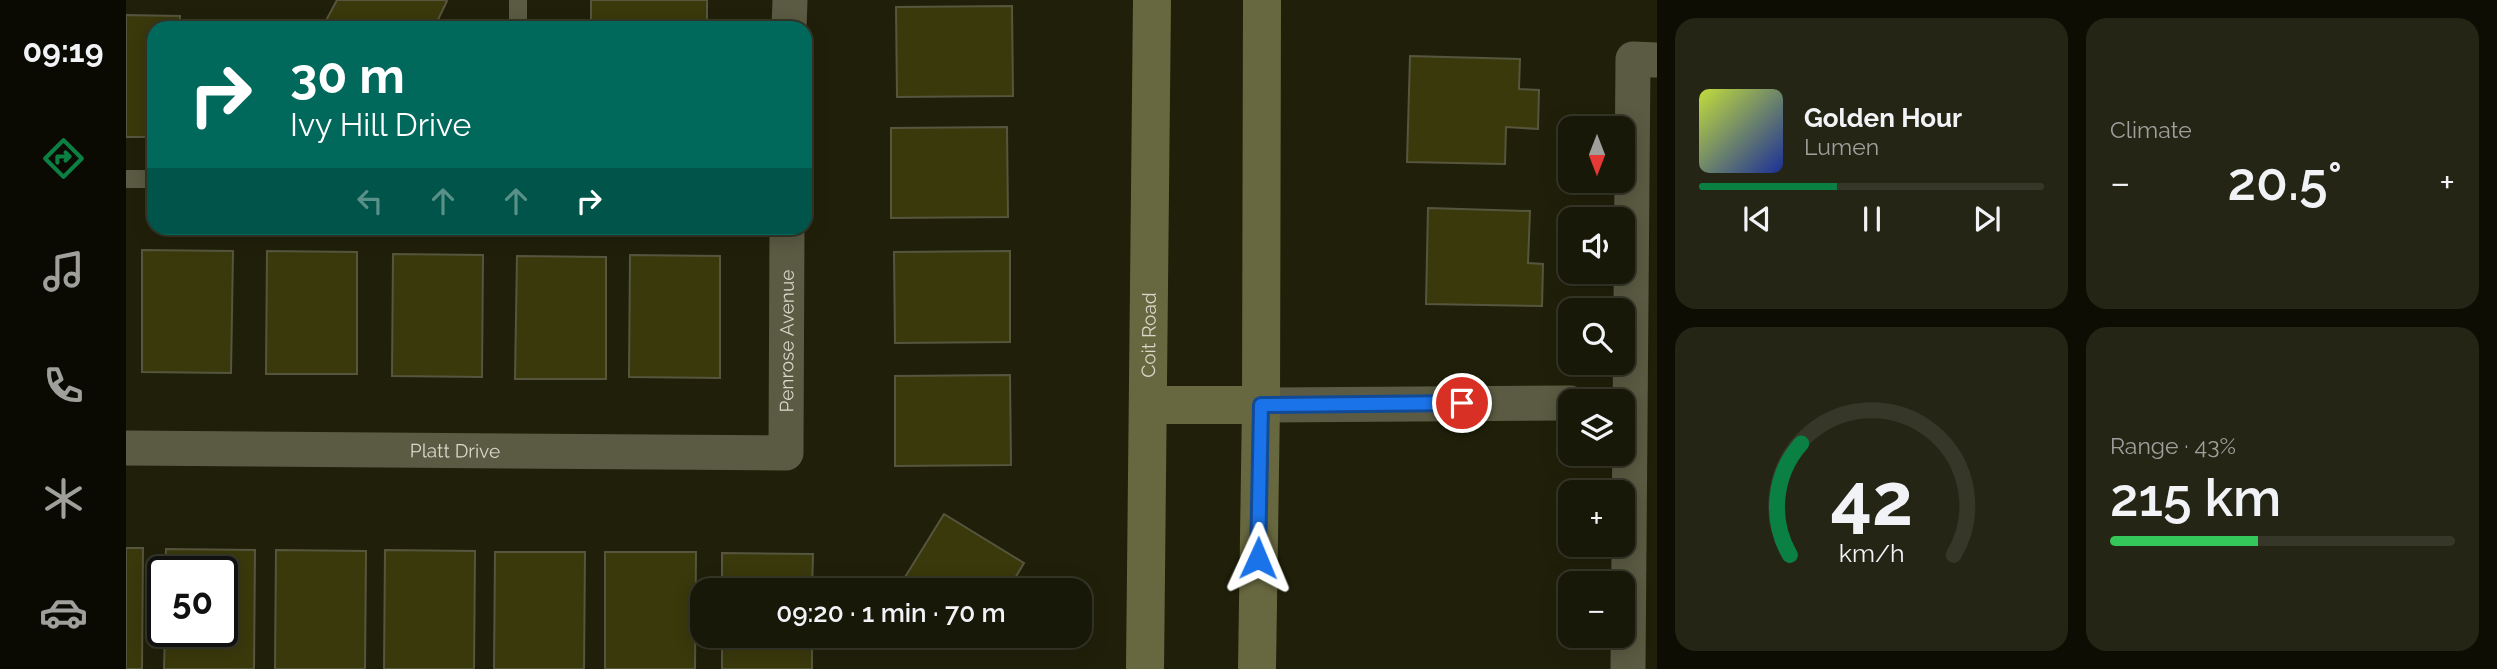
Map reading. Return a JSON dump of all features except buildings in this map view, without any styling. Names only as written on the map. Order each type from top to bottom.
[{"type":"main road","name":"Coit Road","points":[[1145,669],[1150,405],[1152,0]]},
{"type":"main road","points":[[1257,669],[1262,0]]},
{"type":"main road","points":[[1150,405],[1261,405]]},
{"type":"street","points":[[789,0],[789,21]]},
{"type":"street","points":[[1627,389],[1645,60]]},
{"type":"street","name":"Penrose Avenue","points":[[786,453],[787,235]]},
{"type":"street","points":[[1261,405],[1558,403]]},
{"type":"street","name":"Platt Drive","points":[[126,447],[786,453]]},
{"type":"street","points":[[1626,466],[1628,669]]},
{"type":"lane","points":[[518,0],[518,21]]},
{"type":"lane","points":[[126,178],[147,179]]},
{"type":"route","points":[[1258,558],[1261,405],[1462,403]]}]
